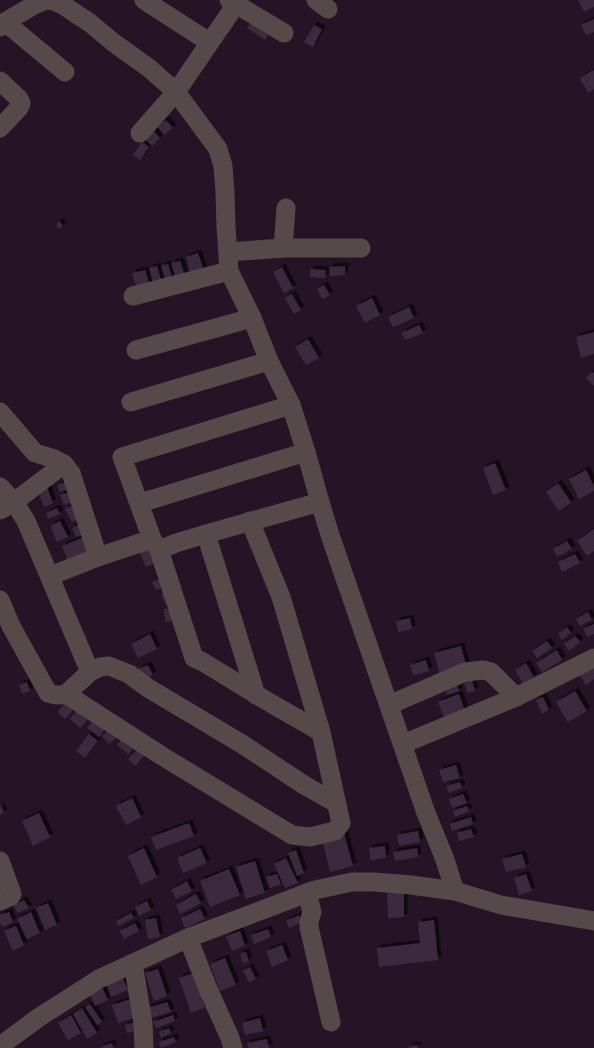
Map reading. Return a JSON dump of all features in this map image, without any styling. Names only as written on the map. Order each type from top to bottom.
[{"type":"street","points":[[65,72],[2,24],[43,1],[52,0],[63,5],[90,23],[114,43],[149,68],[176,92],[218,149],[223,166],[226,192],[226,226],[230,271],[252,318],[269,361],[291,405],[320,502],[402,744],[455,891]]},
{"type":"street","points":[[144,0],[209,42]]},
{"type":"street","points":[[140,133],[176,92],[234,2],[284,33]]},
{"type":"street","points":[[0,80],[19,99],[21,103],[19,108],[0,128]]},
{"type":"street","points":[[283,248],[286,208]]},
{"type":"street","points":[[228,252],[283,248],[361,248]]},
{"type":"street","points":[[134,296],[230,271]]},
{"type":"street","points":[[136,350],[252,318]]},
{"type":"street","points":[[131,402],[269,361]]},
{"type":"street","points":[[291,405],[122,457],[140,503],[194,658],[204,662],[256,695],[321,732]]},
{"type":"street","points":[[0,412],[35,453],[52,458],[64,464],[71,473],[98,557]]},
{"type":"street","points":[[140,503],[306,452]]},
{"type":"street","points":[[7,506],[64,464]]},
{"type":"street","points":[[0,487],[7,506],[26,521],[90,672]]},
{"type":"street","points":[[50,576],[98,557],[155,545],[176,543],[320,502]]},
{"type":"street","points":[[66,694],[162,756],[292,835],[310,837],[335,831],[341,824],[321,732],[281,597],[250,521]]},
{"type":"street","points":[[206,534],[256,695]]},
{"type":"street","points":[[0,600],[11,626],[48,693],[61,695],[66,694],[90,672],[100,667],[109,666],[129,674],[148,688],[242,744],[304,785],[336,803]]},
{"type":"street","points":[[402,744],[516,697],[594,658]]},
{"type":"street","points":[[389,705],[465,672],[475,670],[491,672],[516,697]]},
{"type":"street","points":[[0,861],[12,894],[11,896],[0,901]]},
{"type":"street","points":[[0,1046],[38,1018],[99,979],[133,963],[188,938],[315,890],[352,882],[411,885],[455,891],[501,905],[594,921]]},
{"type":"street","points":[[307,893],[312,912],[309,927],[331,1022]]},
{"type":"street","points":[[188,938],[233,1048]]},
{"type":"street","points":[[133,963],[142,1023],[144,1048]]},
{"type":"building","points":[[578,0],[594,0],[594,7],[584,12]]},
{"type":"building","points":[[594,19],[594,32],[586,35],[581,25]]},
{"type":"building","points":[[253,20],[270,32],[265,40],[247,28]]},
{"type":"building","points":[[314,25],[322,29],[313,47],[304,42]]},
{"type":"building","points":[[593,70],[594,89],[588,93],[580,78]]},
{"type":"building","points":[[166,120],[173,128],[164,135],[157,126]]},
{"type":"building","points":[[152,129],[160,138],[152,146],[143,137]]},
{"type":"building","points":[[142,142],[149,147],[140,160],[133,155]]},
{"type":"building","points":[[59,221],[63,226],[59,229],[56,225]]},
{"type":"building","points":[[198,253],[204,271],[191,275],[186,257]]},
{"type":"building","points":[[180,261],[185,276],[176,279],[171,263]]},
{"type":"building","points":[[168,264],[173,280],[166,282],[161,266]]},
{"type":"building","points":[[157,266],[162,283],[154,286],[149,268]]},
{"type":"building","points":[[345,266],[345,275],[330,276],[329,267]]},
{"type":"building","points":[[282,267],[293,288],[284,293],[273,272]]},
{"type":"building","points":[[310,269],[326,270],[325,278],[310,277]]},
{"type":"building","points":[[145,270],[150,286],[137,289],[132,273]]},
{"type":"building","points":[[324,285],[330,295],[322,299],[317,289]]},
{"type":"building","points":[[292,294],[301,310],[294,314],[285,298]]},
{"type":"building","points":[[372,298],[380,315],[365,323],[356,306]]},
{"type":"building","points":[[409,307],[414,318],[393,327],[388,317]]},
{"type":"building","points":[[419,325],[423,333],[405,340],[401,333]]},
{"type":"building","points":[[594,332],[594,354],[581,358],[576,337]]},
{"type":"building","points":[[308,339],[319,358],[306,365],[295,347]]},
{"type":"building","points":[[592,372],[594,373],[594,386],[586,378]]},
{"type":"building","points":[[495,463],[506,490],[493,495],[483,468]]},
{"type":"building","points":[[586,470],[594,486],[594,491],[579,499],[569,479]]},
{"type":"building","points":[[68,481],[71,488],[60,492],[57,485]]},
{"type":"building","points":[[558,483],[571,502],[559,511],[546,492]]},
{"type":"building","points":[[47,487],[53,503],[44,507],[38,491]]},
{"type":"building","points":[[72,491],[75,501],[64,505],[60,495]]},
{"type":"building","points":[[75,504],[81,517],[72,522],[65,509]]},
{"type":"building","points":[[57,508],[60,514],[48,519],[46,513]]},
{"type":"building","points":[[60,521],[68,537],[57,542],[50,526]]},
{"type":"building","points":[[85,523],[89,532],[76,537],[72,528]]},
{"type":"building","points":[[594,529],[594,551],[587,556],[577,541]]},
{"type":"building","points":[[89,535],[95,549],[68,561],[62,546]]},
{"type":"building","points":[[567,541],[572,549],[557,557],[553,549]]},
{"type":"building","points":[[147,544],[155,563],[146,567],[138,548]]},
{"type":"building","points":[[575,554],[580,563],[562,572],[558,562]]},
{"type":"building","points":[[163,577],[167,586],[156,590],[152,582]]},
{"type":"building","points":[[168,592],[172,602],[166,605],[161,594]]},
{"type":"building","points":[[174,608],[175,621],[165,622],[164,609]]},
{"type":"building","points":[[588,612],[592,620],[580,626],[576,619]]},
{"type":"building","points":[[410,618],[412,629],[398,632],[396,621]]},
{"type":"building","points":[[594,624],[594,634],[587,637],[583,629]]},
{"type":"building","points":[[567,627],[571,633],[562,640],[558,634]]},
{"type":"building","points":[[150,634],[157,649],[138,658],[131,644]]},
{"type":"building","points":[[575,636],[580,642],[569,651],[564,644]]},
{"type":"building","points":[[547,641],[552,648],[537,658],[532,651]]},
{"type":"building","points":[[461,646],[467,668],[440,675],[434,653]]},
{"type":"building","points":[[557,650],[562,660],[542,672],[536,663]]},
{"type":"building","points":[[426,660],[429,671],[413,675],[410,665]]},
{"type":"building","points":[[526,663],[534,677],[523,684],[515,670]]},
{"type":"building","points":[[148,665],[153,675],[143,680],[138,669]]},
{"type":"building","points":[[594,665],[594,679],[586,685],[579,675]]},
{"type":"building","points":[[472,680],[475,691],[467,693],[464,682]]},
{"type":"building","points":[[27,682],[30,691],[22,694],[19,685]]},
{"type":"building","points":[[457,684],[459,691],[447,695],[445,687]]},
{"type":"building","points":[[575,691],[587,711],[568,722],[556,702]]},
{"type":"building","points":[[459,694],[466,714],[446,722],[438,702]]},
{"type":"building","points":[[543,697],[549,710],[542,714],[536,700]]},
{"type":"building","points":[[67,701],[75,708],[65,719],[57,712]]},
{"type":"building","points":[[80,707],[91,716],[80,728],[70,719]]},
{"type":"building","points":[[95,718],[107,727],[99,737],[87,728]]},
{"type":"building","points":[[112,727],[119,735],[109,744],[102,736]]},
{"type":"building","points":[[89,734],[98,741],[85,758],[76,751]]},
{"type":"building","points":[[124,736],[135,746],[128,754],[117,745]]},
{"type":"building","points":[[140,747],[147,753],[135,766],[128,759]]},
{"type":"building","points":[[456,765],[460,778],[443,782],[439,770]]},
{"type":"building","points":[[460,782],[462,788],[449,793],[446,786]]},
{"type":"building","points":[[463,794],[467,803],[452,808],[449,799]]},
{"type":"building","points":[[132,798],[141,817],[126,825],[116,806]]},
{"type":"building","points":[[0,805],[4,813],[0,815]]},
{"type":"building","points":[[467,806],[469,811],[455,817],[453,811]]},
{"type":"building","points":[[39,813],[50,837],[33,846],[22,821]]},
{"type":"building","points":[[471,817],[473,824],[452,831],[450,824]]},
{"type":"building","points":[[189,823],[194,836],[156,850],[151,837]]},
{"type":"building","points":[[471,829],[474,837],[459,841],[457,833]]},
{"type":"building","points":[[418,831],[420,842],[399,846],[397,835]]},
{"type":"building","points":[[344,833],[353,866],[330,872],[322,839]]},
{"type":"building","points":[[385,846],[386,858],[370,860],[369,848]]},
{"type":"building","points":[[144,848],[157,877],[141,885],[128,856]]},
{"type":"building","points":[[200,848],[207,863],[183,873],[177,858]]},
{"type":"building","points":[[417,848],[418,857],[395,861],[393,852]]},
{"type":"building","points":[[296,850],[304,873],[297,876],[288,853]]},
{"type":"building","points":[[522,854],[526,867],[506,872],[502,859]]},
{"type":"building","points":[[286,858],[298,883],[285,888],[274,864]]},
{"type":"building","points":[[255,861],[265,893],[246,899],[236,867]]},
{"type":"building","points":[[229,869],[240,895],[210,907],[200,881]]},
{"type":"building","points":[[277,874],[281,884],[270,888],[266,877]]},
{"type":"building","points":[[526,874],[532,891],[519,895],[514,878]]},
{"type":"building","points":[[187,881],[192,891],[176,899],[171,890]]},
{"type":"building","points":[[404,885],[404,917],[388,918],[387,886]]},
{"type":"building","points":[[196,894],[201,903],[180,914],[176,905]]},
{"type":"building","points":[[24,900],[29,908],[18,913],[13,905]]},
{"type":"building","points":[[147,901],[151,910],[139,916],[135,907]]},
{"type":"building","points":[[48,903],[57,925],[45,930],[36,908]]},
{"type":"building","points":[[200,909],[205,919],[185,928],[181,918]]},
{"type":"building","points":[[9,912],[13,922],[2,927],[0,915]]},
{"type":"building","points":[[31,912],[40,933],[27,939],[17,919]]},
{"type":"building","points":[[131,913],[134,918],[118,926],[116,921]]},
{"type":"building","points":[[299,915],[302,922],[289,928],[286,921]]},
{"type":"building","points":[[156,918],[160,937],[148,939],[145,920]]},
{"type":"building","points":[[434,920],[438,960],[379,967],[377,948],[420,943],[418,922]]},
{"type":"building","points":[[135,923],[139,931],[124,939],[120,931]]},
{"type":"building","points":[[16,926],[24,945],[13,951],[4,931]]},
{"type":"building","points":[[268,929],[271,937],[254,944],[251,935]]},
{"type":"building","points":[[240,931],[245,946],[232,951],[226,936]]},
{"type":"building","points":[[282,945],[288,960],[272,967],[266,951]]},
{"type":"building","points":[[246,952],[249,962],[243,963],[240,954]]},
{"type":"building","points":[[225,958],[236,985],[220,991],[210,964]]},
{"type":"building","points":[[250,967],[256,979],[249,982],[243,971]]},
{"type":"building","points":[[158,969],[167,996],[154,1001],[145,973]]},
{"type":"building","points":[[193,973],[205,1008],[191,1013],[179,978]]},
{"type":"building","points":[[121,974],[128,990],[111,997],[105,981]]},
{"type":"building","points":[[102,987],[108,1000],[95,1006],[89,993]]},
{"type":"building","points":[[134,998],[140,1016],[118,1023],[112,1005]]},
{"type":"building","points":[[167,1002],[171,1012],[150,1018],[147,1008]]},
{"type":"building","points":[[90,1004],[102,1022],[97,1025],[85,1007]]},
{"type":"building","points":[[82,1008],[97,1033],[87,1039],[73,1014]]},
{"type":"building","points":[[71,1015],[81,1033],[68,1040],[58,1023]]},
{"type":"building","points":[[173,1015],[175,1021],[156,1028],[153,1022]]},
{"type":"building","points":[[260,1018],[263,1031],[245,1035],[242,1023]]},
{"type":"building","points":[[139,1021],[141,1029],[127,1033],[125,1025]]},
{"type":"building","points":[[169,1028],[171,1033],[161,1038],[159,1032]]},
{"type":"building","points":[[174,1037],[176,1042],[161,1048],[159,1042]]},
{"type":"building","points":[[267,1039],[269,1048],[248,1048],[247,1043]]},
{"type":"building","points":[[111,1043],[114,1048],[100,1048]]},
{"type":"building","points":[[417,1045],[418,1048],[408,1047]]}]
